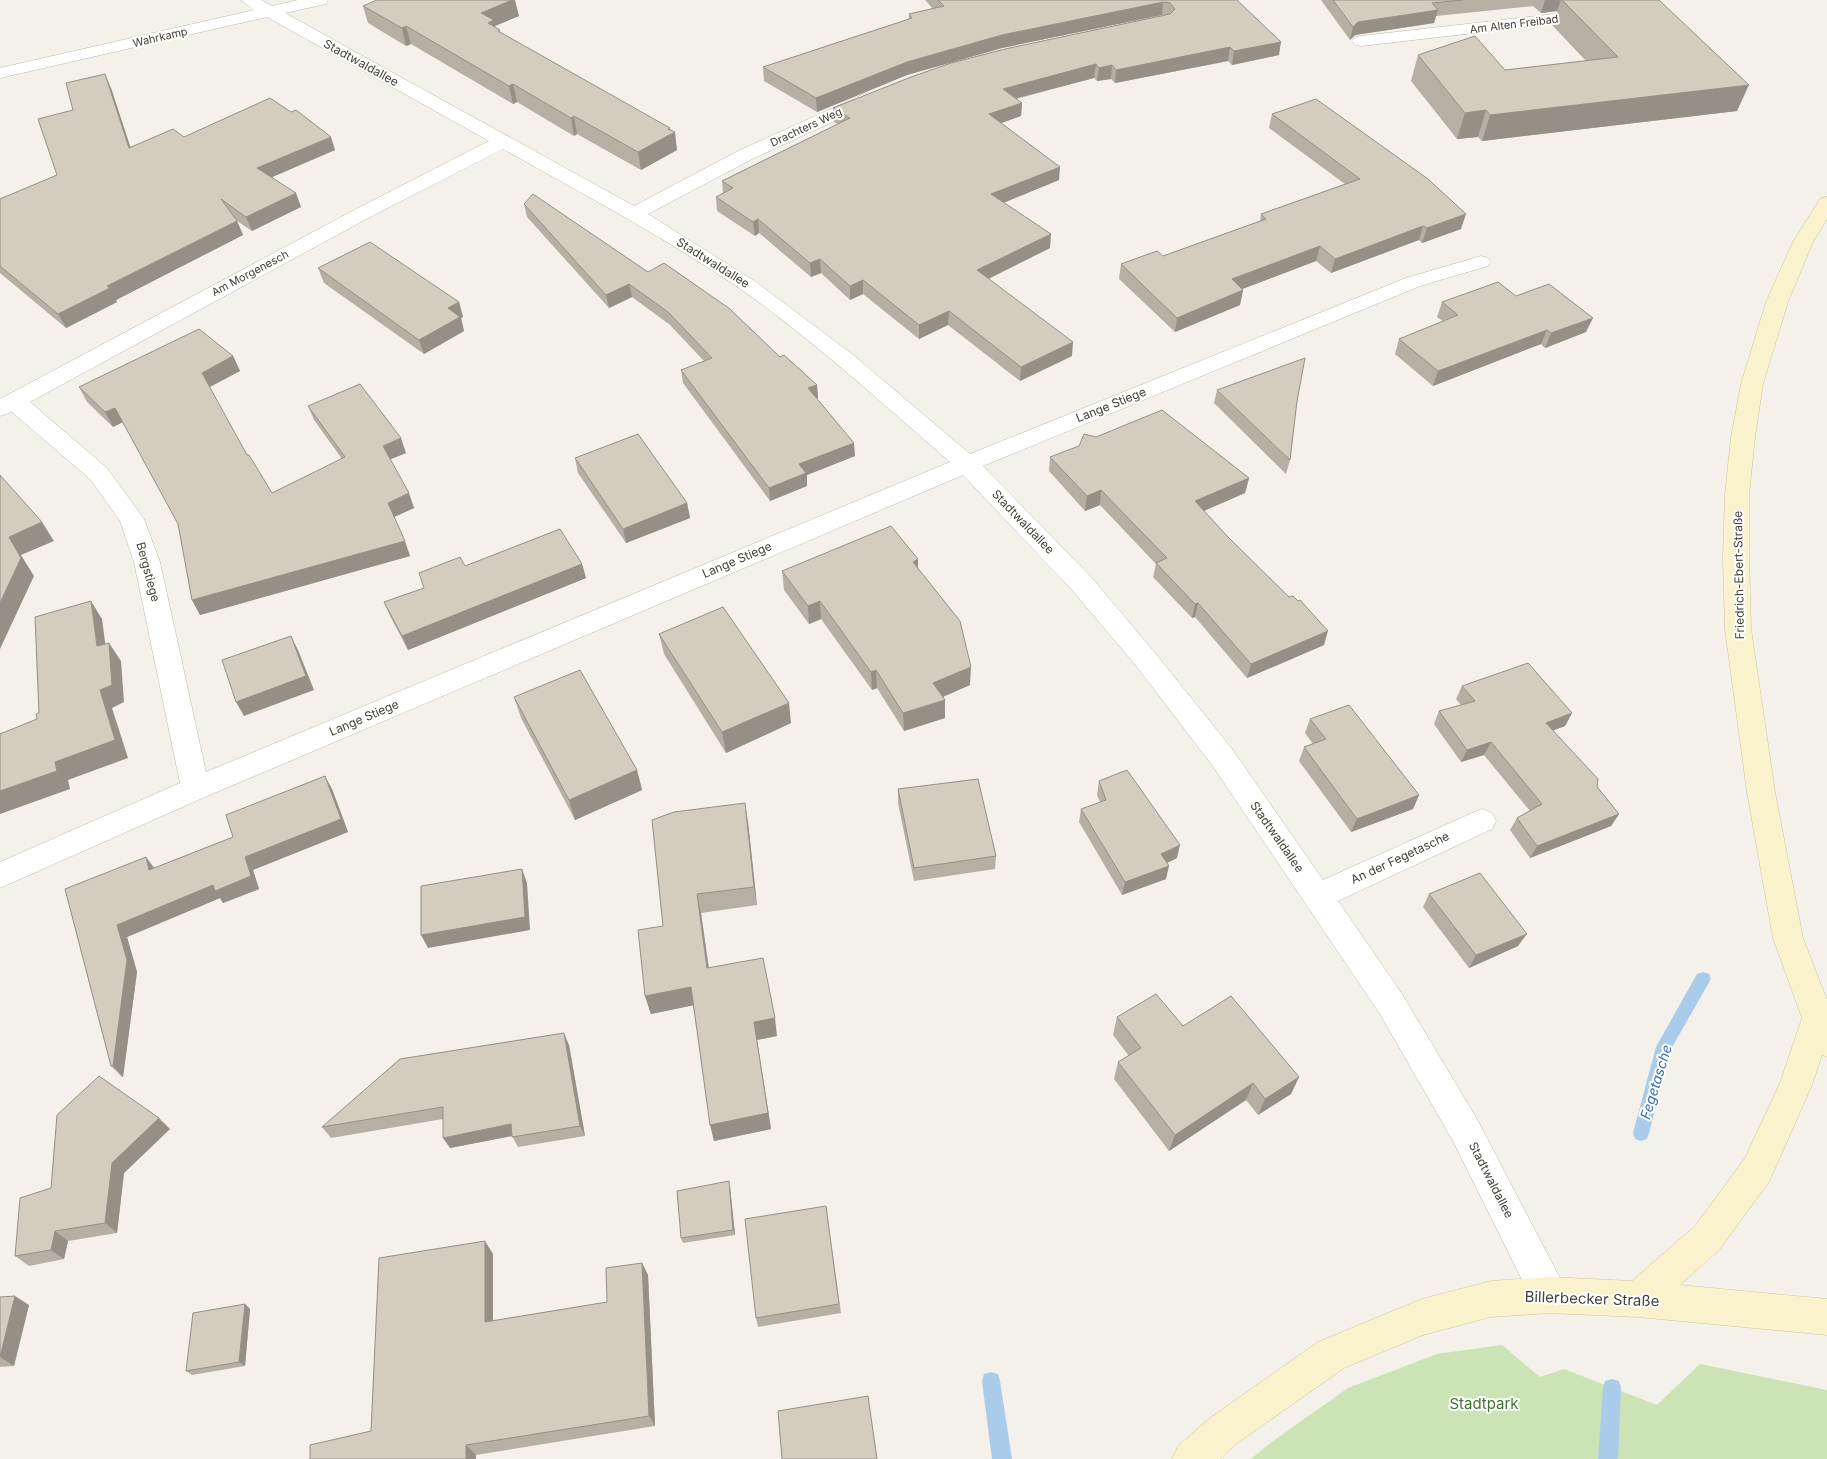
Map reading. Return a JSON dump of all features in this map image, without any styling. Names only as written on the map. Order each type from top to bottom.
[{"type":"street","name":"Wahrkamp","points":[[0,73],[259,6],[320,0]]},
{"type":"street","name":"Stadtwaldallee","points":[[259,6],[634,214],[749,286],[844,359],[967,464],[1082,584],[1146,660],[1222,757],[1319,896],[1391,1004],[1465,1130],[1549,1295]]},
{"type":"street","name":"Am Alten Freibad","points":[[1361,41],[1605,13]]},
{"type":"street","name":"Drachters Weg","points":[[634,214],[747,154],[847,107],[881,94]]},
{"type":"street","name":"Am Morgenesch","points":[[8,405],[365,212],[502,142]]},
{"type":"street","name":"Friedrich-Ebert-Straße","points":[[1822,1031],[1788,938],[1761,792],[1738,628],[1736,558],[1737,495],[1743,437],[1752,384],[1777,302],[1803,242],[1827,203]]},
{"type":"street","name":"Lange Stiege","points":[[0,875],[195,789],[967,464],[1413,282],[1480,262]]},
{"type":"street","name":"Bergstiege","points":[[8,405],[99,474],[132,519],[147,562],[195,789]]},
{"type":"street","name":"An der Fegetasche","points":[[1319,896],[1482,821]]},
{"type":"street","points":[[1638,1299],[1707,1238],[1757,1170],[1822,1031]]},
{"type":"street","name":"Billerbecker Straße","points":[[1191,1459],[1223,1431],[1332,1355],[1422,1317],[1491,1299],[1549,1295],[1638,1299],[1827,1317]]},
{"type":"green space","name":"Stadtpark","points":[[1502,1345],[1540,1377],[1564,1369],[1657,1405],[1700,1364],[1827,1390],[1827,1459],[1251,1459],[1348,1388],[1437,1354]]},
{"type":"building","points":[[377,0],[512,0],[481,13],[494,20],[488,23],[500,30],[498,31],[675,132],[638,152],[574,116],[571,118],[513,84],[509,86],[406,26],[402,28],[363,6]]},
{"type":"building","points":[[938,0],[1237,0],[1281,42],[1234,51],[1230,47],[1116,70],[1112,65],[1099,68],[1096,64],[1003,89],[1022,103],[989,114],[1060,167],[991,194],[1051,234],[977,270],[1073,342],[1021,367],[949,311],[919,325],[863,280],[850,286],[820,259],[810,263],[758,219],[753,222],[716,197],[733,188],[722,181],[850,118],[833,108],[951,63],[1005,49],[1170,14],[1175,9],[1170,3],[1163,2],[1002,35],[907,62],[816,98],[763,67],[912,18],[909,14],[944,6]]},
{"type":"building","points":[[1333,0],[1463,0],[1432,3],[1438,10],[1358,22],[1353,27]]},
{"type":"building","points":[[1562,0],[1659,0],[1749,85],[1490,115],[1486,110],[1465,113],[1418,55],[1475,36],[1505,70],[1618,57]]},
{"type":"building","points":[[105,74],[129,148],[173,129],[184,137],[270,98],[291,112],[296,110],[331,137],[257,168],[296,193],[246,217],[221,199],[237,221],[107,286],[110,288],[58,314],[0,266],[0,199],[57,175],[38,119],[73,110],[66,83]]},
{"type":"building","points":[[1316,99],[1428,179],[1466,214],[1427,228],[1423,226],[1335,259],[1320,246],[1232,279],[1243,290],[1177,318],[1121,264],[1157,251],[1163,256],[1266,219],[1261,214],[1360,179],[1272,114]]},
{"type":"building","points":[[533,194],[648,272],[664,263],[730,309],[780,357],[784,355],[817,385],[808,388],[854,443],[799,464],[806,473],[769,488],[681,370],[712,358],[668,312],[629,284],[606,295],[524,204]]},
{"type":"building","points":[[370,242],[459,302],[448,308],[460,317],[419,340],[318,268]]},
{"type":"building","points":[[1498,282],[1516,296],[1549,284],[1593,318],[1551,333],[1547,330],[1438,371],[1399,339],[1458,315],[1442,302]]},
{"type":"building","points":[[199,329],[233,356],[202,373],[247,455],[249,455],[272,493],[345,457],[308,406],[360,384],[401,438],[383,446],[409,493],[388,503],[405,541],[192,600],[178,524],[115,408],[105,412],[79,387]]},
{"type":"building","points":[[1305,358],[1297,401],[1290,460],[1217,390]]},
{"type":"building","points":[[1162,410],[1249,478],[1195,501],[1228,537],[1289,597],[1293,596],[1298,601],[1300,600],[1328,631],[1251,664],[1198,603],[1195,604],[1156,563],[1167,558],[1101,490],[1087,496],[1050,457],[1079,446],[1084,434],[1096,437]]},
{"type":"building","points":[[638,434],[687,503],[623,529],[575,458]]},
{"type":"building","points":[[0,475],[42,522],[9,537],[21,558],[0,603]]},
{"type":"building","points":[[891,526],[918,559],[913,562],[960,621],[971,667],[933,683],[945,700],[903,713],[876,670],[871,672],[820,601],[808,606],[782,571]]},
{"type":"building","points":[[560,529],[582,564],[402,636],[384,602],[424,588],[419,573],[460,557],[465,566]]},
{"type":"building","points":[[91,601],[97,646],[109,643],[112,685],[100,690],[115,740],[55,762],[57,771],[0,791],[0,734],[37,719],[36,714],[39,713],[35,617]]},
{"type":"building","points":[[723,607],[789,703],[722,732],[659,634]]},
{"type":"building","points":[[291,636],[306,676],[236,702],[222,660]]},
{"type":"building","points":[[1528,663],[1572,713],[1546,723],[1598,779],[1597,787],[1619,814],[1537,846],[1517,818],[1542,804],[1491,742],[1467,750],[1439,711],[1475,701],[1462,686]]},
{"type":"building","points":[[580,670],[637,770],[569,800],[514,697]]},
{"type":"building","points":[[1349,705],[1419,795],[1357,819],[1304,747],[1326,739],[1310,719]]},
{"type":"building","points":[[1127,770],[1180,845],[1161,854],[1169,866],[1125,882],[1081,809],[1106,800],[1099,781]]},
{"type":"building","points":[[325,776],[341,819],[245,857],[251,876],[215,891],[213,885],[117,925],[127,960],[113,1066],[111,1066],[65,889],[146,857],[149,870],[233,837],[226,815]]},
{"type":"building","points":[[978,779],[996,856],[914,868],[898,789]]},
{"type":"building","points":[[745,803],[754,887],[697,894],[707,968],[763,958],[775,1018],[754,1022],[768,1113],[710,1125],[691,987],[645,996],[638,930],[663,926],[652,820],[674,812]]},
{"type":"building","points":[[522,869],[525,917],[421,935],[421,886]]},
{"type":"building","points":[[1480,873],[1527,934],[1476,955],[1429,894]]},
{"type":"building","points":[[1156,994],[1183,1026],[1231,996],[1299,1077],[1265,1099],[1253,1083],[1175,1135],[1118,1062],[1141,1048],[1117,1017]]},
{"type":"building","points":[[564,1033],[580,1126],[512,1137],[511,1124],[443,1138],[443,1107],[322,1127],[400,1059]]},
{"type":"building","points":[[99,1076],[159,1118],[112,1163],[105,1223],[55,1231],[51,1250],[15,1256],[20,1198],[51,1188],[57,1115]]},
{"type":"building","points":[[729,1181],[733,1230],[681,1238],[677,1191]]},
{"type":"building","points":[[826,1206],[839,1304],[756,1318],[745,1219]]},
{"type":"building","points":[[485,1241],[485,1322],[607,1302],[606,1268],[642,1263],[649,1416],[466,1445],[466,1459],[310,1459],[310,1445],[371,1431],[379,1258]]},
{"type":"building","points":[[15,1296],[0,1357],[0,1297]]},
{"type":"building","points":[[245,1304],[239,1362],[186,1371],[193,1313]]},
{"type":"building","points":[[868,1396],[877,1459],[782,1459],[778,1411]]},
{"type":"waterway","name":"Fegetasche","points":[[1641,1133],[1664,1047],[1703,979]]},
{"type":"waterway","points":[[991,1381],[1002,1459]]},
{"type":"waterway","name":"Fegetasche","points":[[1608,1459],[1612,1388]]}]
